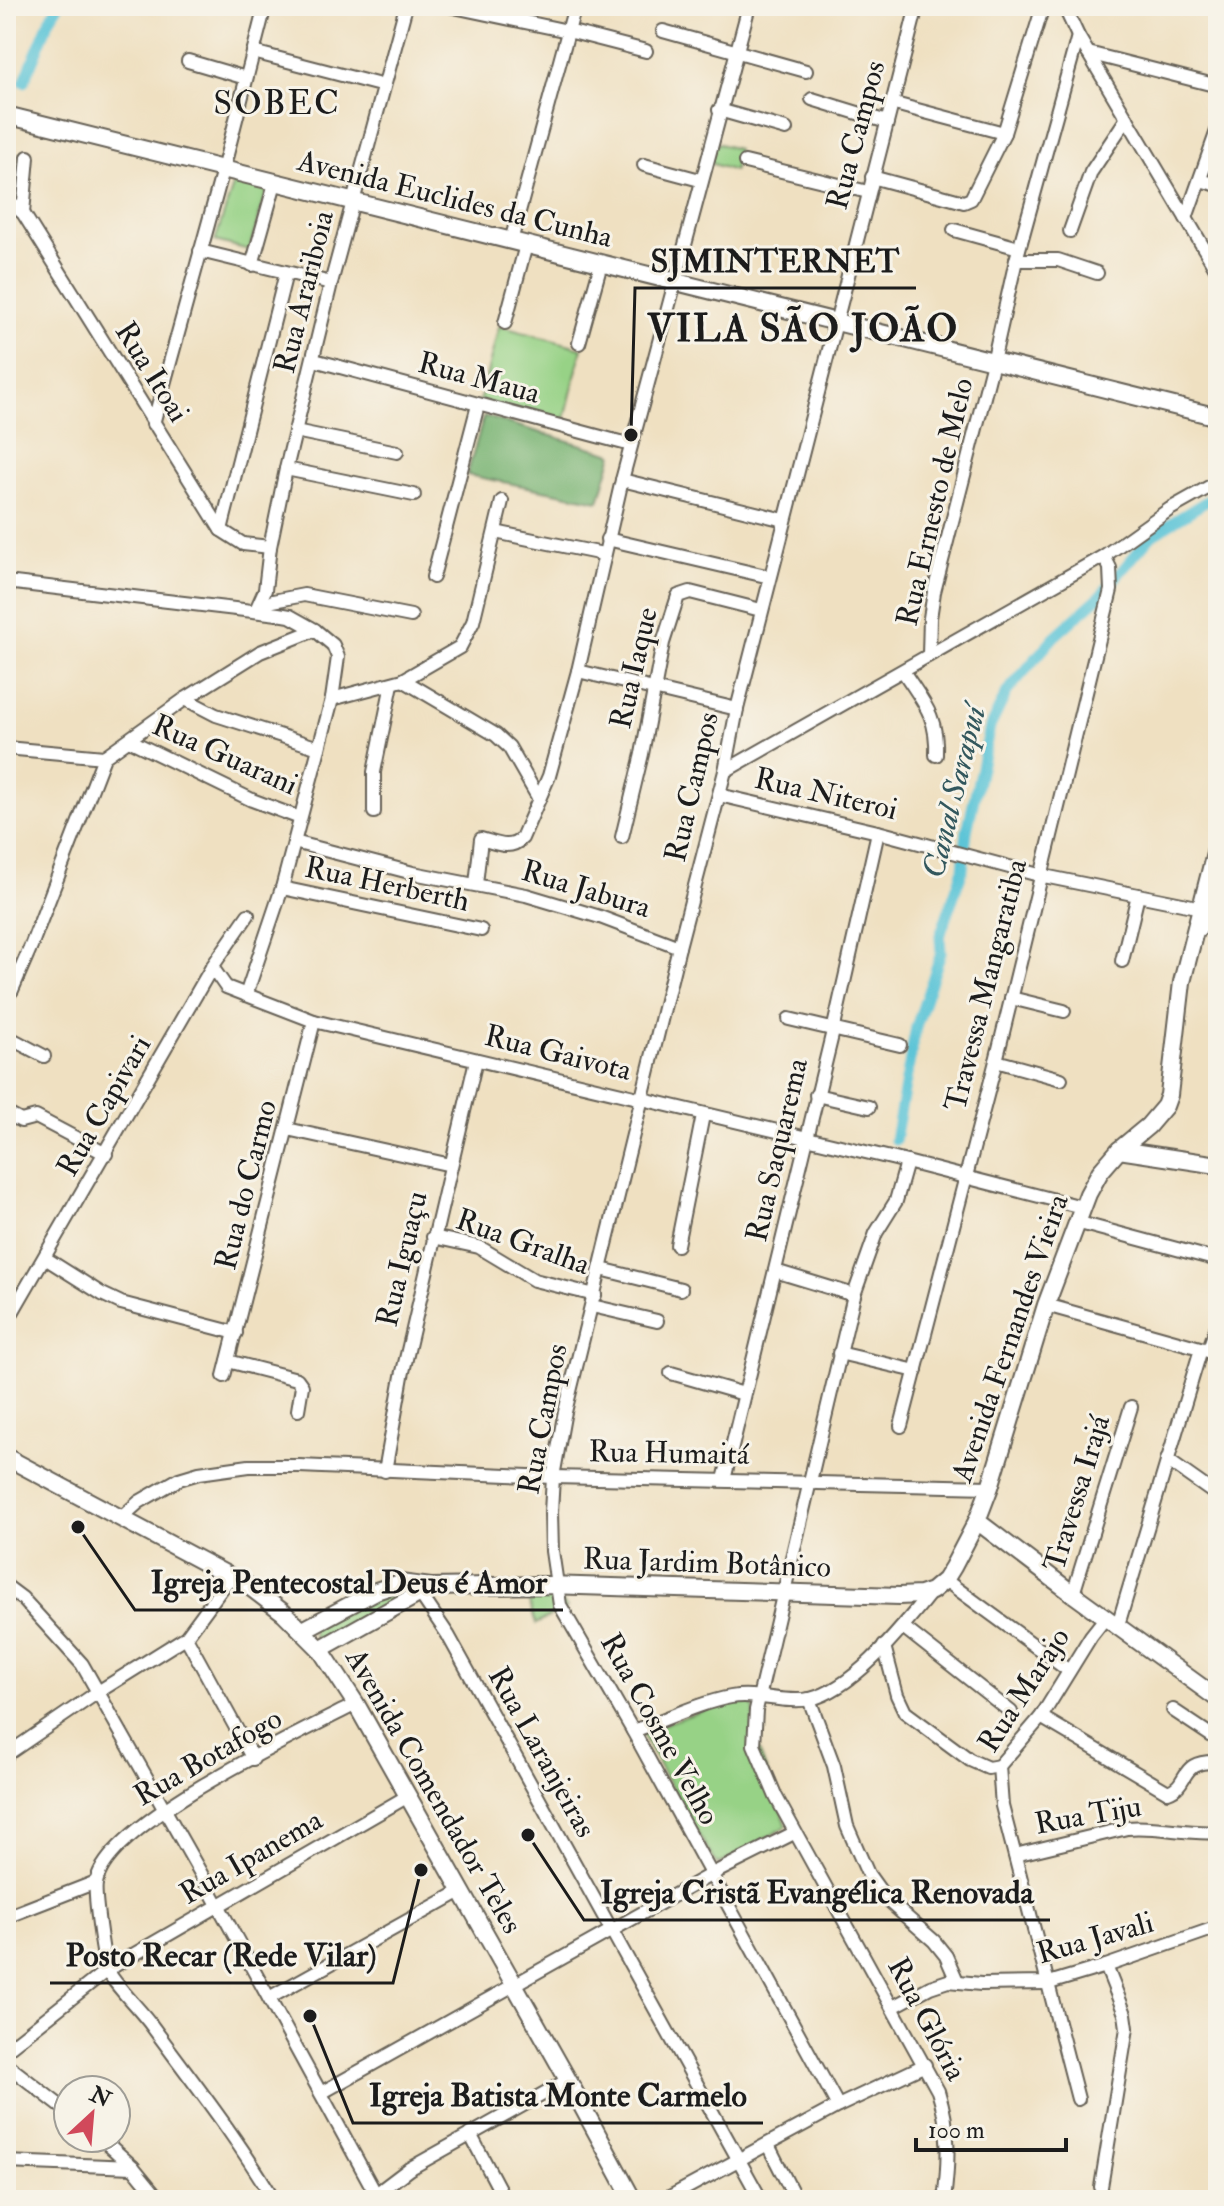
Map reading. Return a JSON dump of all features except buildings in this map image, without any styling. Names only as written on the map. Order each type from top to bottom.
[{"type":"main road","name":"Avenida Euclides da Cunha","points":[[8,115],[1218,417]]},
{"type":"main road","points":[[1210,910],[1218,841]]},
{"type":"main road","name":"Avenida Fernandes Vieira","points":[[938,1585],[977,1521],[990,1487],[1046,1305],[1079,1215],[1100,1172],[1119,1150],[1157,1117],[1169,1095],[1182,982],[1196,930],[1210,910]]},
{"type":"main road","points":[[1119,1150],[1218,1165]]},
{"type":"main road","name":"Avenida Comendador Teles","points":[[6,1457],[231,1576],[267,1599],[320,1649],[356,1704],[633,2200]]},
{"type":"main road","points":[[977,1521],[1218,1699]]},
{"type":"main road","name":"Rua Jardim Botânico","points":[[303,1630],[388,1586],[556,1586],[899,1596],[920,1595],[938,1585]]},
{"type":"main road","name":"Rua Jardim Botânico","points":[[320,1649],[422,1588]]},
{"type":"street","points":[[153,424],[265,6]]},
{"type":"street","name":"Rua Arariboia","points":[[256,610],[265,590],[270,547],[286,469],[331,283],[406,6]]},
{"type":"street","points":[[449,6],[646,51]]},
{"type":"street","points":[[505,323],[519,243],[575,6]]},
{"type":"street","points":[[539,799],[549,776],[578,671],[631,445],[749,6]]},
{"type":"street","name":"Rua Campos","points":[[556,1586],[552,1551],[553,1477],[564,1416],[725,771],[761,610],[917,6]]},
{"type":"street","points":[[872,177],[964,202],[971,199],[1004,133],[1043,6]]},
{"type":"street","points":[[1064,6],[1078,36],[1218,272]]},
{"type":"street","points":[[663,31],[806,71]]},
{"type":"street","name":"Rua Ernesto de Melo","points":[[929,655],[934,592],[993,362],[1017,254],[1078,36]]},
{"type":"street","points":[[253,52],[384,86]]},
{"type":"street","points":[[1088,53],[1218,86]]},
{"type":"street","points":[[188,61],[246,78]]},
{"type":"street","points":[[812,99],[887,122]]},
{"type":"street","points":[[891,103],[1004,133]]},
{"type":"street","points":[[719,110],[786,129]]},
{"type":"street","points":[[1070,231],[1091,172],[1127,118]]},
{"type":"street","points":[[1186,218],[1218,128]]},
{"type":"street","points":[[23,213],[28,157]]},
{"type":"street","points":[[745,162],[868,192]]},
{"type":"street","points":[[644,165],[700,180]]},
{"type":"street","points":[[1200,180],[1218,185]]},
{"type":"street","points":[[252,265],[275,183]]},
{"type":"street","name":"Rua Itoai","points":[[6,199],[23,213],[221,530]]},
{"type":"street","points":[[954,230],[1017,254],[1058,260],[1097,273]]},
{"type":"street","points":[[200,251],[331,283]]},
{"type":"street","points":[[579,343],[601,264]]},
{"type":"street","points":[[270,547],[243,544],[221,530],[286,273]]},
{"type":"street","name":"Rua Maua","points":[[314,360],[631,445]]},
{"type":"street","points":[[433,577],[478,405]]},
{"type":"street","points":[[295,431],[397,452]]},
{"type":"street","points":[[286,469],[414,495]]},
{"type":"street","points":[[622,480],[784,520]]},
{"type":"street","points":[[725,771],[1104,556],[1170,509],[1218,482]]},
{"type":"street","points":[[332,699],[398,682],[448,656],[467,638],[502,501]]},
{"type":"street","points":[[495,532],[603,554]]},
{"type":"street","points":[[607,539],[770,577]]},
{"type":"street","name":"Travessa Mangaratiba","points":[[901,1426],[996,1061],[1111,590],[1111,574],[1104,556]]},
{"type":"street","points":[[6,582],[290,616],[315,630],[338,653],[332,699],[282,888],[246,995]]},
{"type":"street","name":"Rua Iaque","points":[[622,837],[642,754],[663,643],[678,596],[690,592],[761,610]]},
{"type":"street","points":[[256,610],[273,601],[304,595],[411,616]]},
{"type":"street","points":[[6,997],[31,946],[104,757],[185,699],[260,652],[315,630]]},
{"type":"street","points":[[578,671],[737,709]]},
{"type":"street","points":[[903,671],[934,721],[936,755]]},
{"type":"street","points":[[398,682],[496,735],[509,747],[539,799]]},
{"type":"street","points":[[374,812],[374,772],[398,682]]},
{"type":"street","points":[[185,699],[216,715],[319,748]]},
{"type":"street","name":"Rua Guarani","points":[[129,740],[252,800],[300,818]]},
{"type":"street","points":[[6,748],[104,757]]},
{"type":"street","name":"Rua Niteroi","points":[[719,795],[878,832],[1039,875],[1210,910]]},
{"type":"street","name":"Rua Jabura","points":[[476,884],[481,839],[508,846],[516,844],[522,838],[539,799]]},
{"type":"street","name":"Rua Saquarema","points":[[724,1480],[878,832]]},
{"type":"street","name":"Rua Jabura","points":[[294,842],[413,873],[476,884],[564,906],[679,947]]},
{"type":"street","name":"Rua Herberth","points":[[282,888],[481,930]]},
{"type":"street","points":[[1122,961],[1138,895]]},
{"type":"street","name":"Rua Capivari","points":[[6,1323],[212,967],[248,915]]},
{"type":"street","name":"Rua Gaivota","points":[[212,967],[226,987],[314,1021],[966,1178],[1218,1260]]},
{"type":"street","points":[[1011,998],[1064,1011]]},
{"type":"street","points":[[789,1019],[900,1045]]},
{"type":"street","name":"Rua do Carmo","points":[[224,1376],[314,1021]]},
{"type":"street","points":[[6,1036],[44,1056]]},
{"type":"street","name":"Rua Iguaçu","points":[[385,1471],[402,1376],[476,1060]]},
{"type":"street","points":[[996,1061],[1061,1079]]},
{"type":"street","points":[[816,1095],[869,1107]]},
{"type":"street","points":[[6,1113],[21,1121],[36,1117],[106,1154]]},
{"type":"street","points":[[677,1245],[703,1115]]},
{"type":"street","points":[[287,1129],[451,1165]]},
{"type":"street","points":[[759,1697],[854,1295],[876,1233],[896,1201],[901,1161]]},
{"type":"street","name":"Rua Gralha","points":[[433,1237],[479,1247],[534,1280],[657,1321]]},
{"type":"street","points":[[45,1258],[121,1303],[236,1333]]},
{"type":"street","points":[[601,1269],[681,1289]]},
{"type":"street","points":[[775,1271],[854,1295]]},
{"type":"street","points":[[1046,1305],[1209,1351]]},
{"type":"street","name":"Rua Marajo","points":[[1078,2099],[1002,1806],[999,1766],[1041,1717],[1091,1636],[1112,1621],[1218,1323]]},
{"type":"street","points":[[839,1353],[916,1371]]},
{"type":"street","points":[[228,1361],[297,1379],[302,1386],[298,1410]]},
{"type":"street","points":[[671,1373],[744,1394]]},
{"type":"street","name":"Travessa Irajá","points":[[1073,1594],[1131,1407]]},
{"type":"street","points":[[1167,1460],[1218,1496]]},
{"type":"street","name":"Rua Humaitá","points":[[121,1518],[139,1502],[199,1473],[221,1469],[299,1466],[553,1477],[990,1487]]},
{"type":"street","points":[[6,1755],[186,1637],[231,1576]]},
{"type":"street","points":[[633,1731],[740,1696],[809,1699],[849,1678],[903,1627],[938,1585],[1069,1671]]},
{"type":"street","points":[[6,1586],[22,1598],[82,1664],[377,2197],[397,2176],[568,2080]]},
{"type":"street","name":"Rua Cosme Velho","points":[[556,1586],[560,1605],[633,1731],[838,2106]]},
{"type":"street","name":"Rua Laranjeiras","points":[[422,1588],[761,2200]]},
{"type":"street","points":[[903,1627],[1011,1712]]},
{"type":"street","points":[[186,1637],[253,1759]]},
{"type":"street","points":[[884,1646],[897,1695],[905,1712],[970,1760],[988,1768],[999,1766]]},
{"type":"street","name":"Rua Glória","points":[[759,1697],[753,1727],[754,1745],[794,1833],[925,2065],[946,2116],[949,2144],[947,2198]]},
{"type":"street","points":[[809,1699],[834,1766],[847,1826],[868,1874],[886,1899],[934,1941],[946,1956],[957,1981]]},
{"type":"street","name":"Rua Botafogo","points":[[96,1882],[130,1835],[163,1809],[356,1704]]},
{"type":"street","points":[[1173,1710],[1218,1740]]},
{"type":"street","points":[[1041,1717],[1168,1792],[1174,1790],[1191,1766],[1206,1761],[1218,1762]]},
{"type":"street","name":"Rua Ipanema","points":[[6,2050],[107,1970],[408,1796]]},
{"type":"street","name":"Rua Tiju","points":[[1015,1855],[1144,1826],[1218,1832]]},
{"type":"street","points":[[321,2093],[712,1874],[794,1833]]},
{"type":"street","points":[[6,1917],[96,1882],[107,1970],[219,2117],[274,2200]]},
{"type":"street","points":[[269,1998],[461,1891]]},
{"type":"street","name":"Rua Javali","points":[[893,2007],[938,1983],[1049,1983],[1218,1927]]},
{"type":"street","points":[[1101,2187],[1127,2028],[1125,2014],[1106,1966]]},
{"type":"street","points":[[6,2064],[52,2100]]},
{"type":"street","points":[[664,2200],[838,2106],[925,2065]]},
{"type":"street","points":[[470,2134],[505,2200]]},
{"type":"street","points":[[773,2142],[796,2200]]},
{"type":"street","points":[[119,2154],[160,2200]]},
{"type":"street","points":[[6,2162],[133,2167]]},
{"type":"green space","points":[[716,143],[737,149],[734,171],[710,163]]},
{"type":"green space","points":[[236,177],[268,187],[249,250],[215,241]]},
{"type":"green space","points":[[499,326],[582,348],[564,423],[480,401]]},
{"type":"green space","points":[[484,416],[613,454],[599,501],[467,475]]},
{"type":"green space","points":[[548,1586],[567,1608],[536,1624],[524,1587]]},
{"type":"green space","points":[[394,1589],[407,1591],[334,1646],[313,1636],[313,1627]]},
{"type":"green space","points":[[746,1701],[754,1708],[755,1740],[787,1826],[717,1864],[641,1732],[719,1705]]},
{"type":"waterway","points":[[24,82],[58,6]]},
{"type":"waterway","name":"Canal Sarapuí","points":[[895,1140],[916,1027],[941,953],[940,936],[963,869],[967,831],[990,727],[1007,692],[1054,637],[1101,595],[1152,535],[1218,494]]},
{"type":"place","name":"SJMINTERNET","points":[[631,435]]},
{"type":"place","name":"Igreja Pentecostal Deus é Amor","points":[[78,1527]]},
{"type":"place","name":"Igreja Cristã Evangélica Renovada","points":[[528,1835]]},
{"type":"place","name":"Posto Recar (Rede Vilar)","points":[[421,1870]]},
{"type":"place","name":"Igreja Batista Monte Carmelo","points":[[310,2016]]},
{"type":"district","name":"SOBEC","points":[[277,103]]},
{"type":"district","name":"VILA SÃO JOÃO","points":[[803,329]]}]
